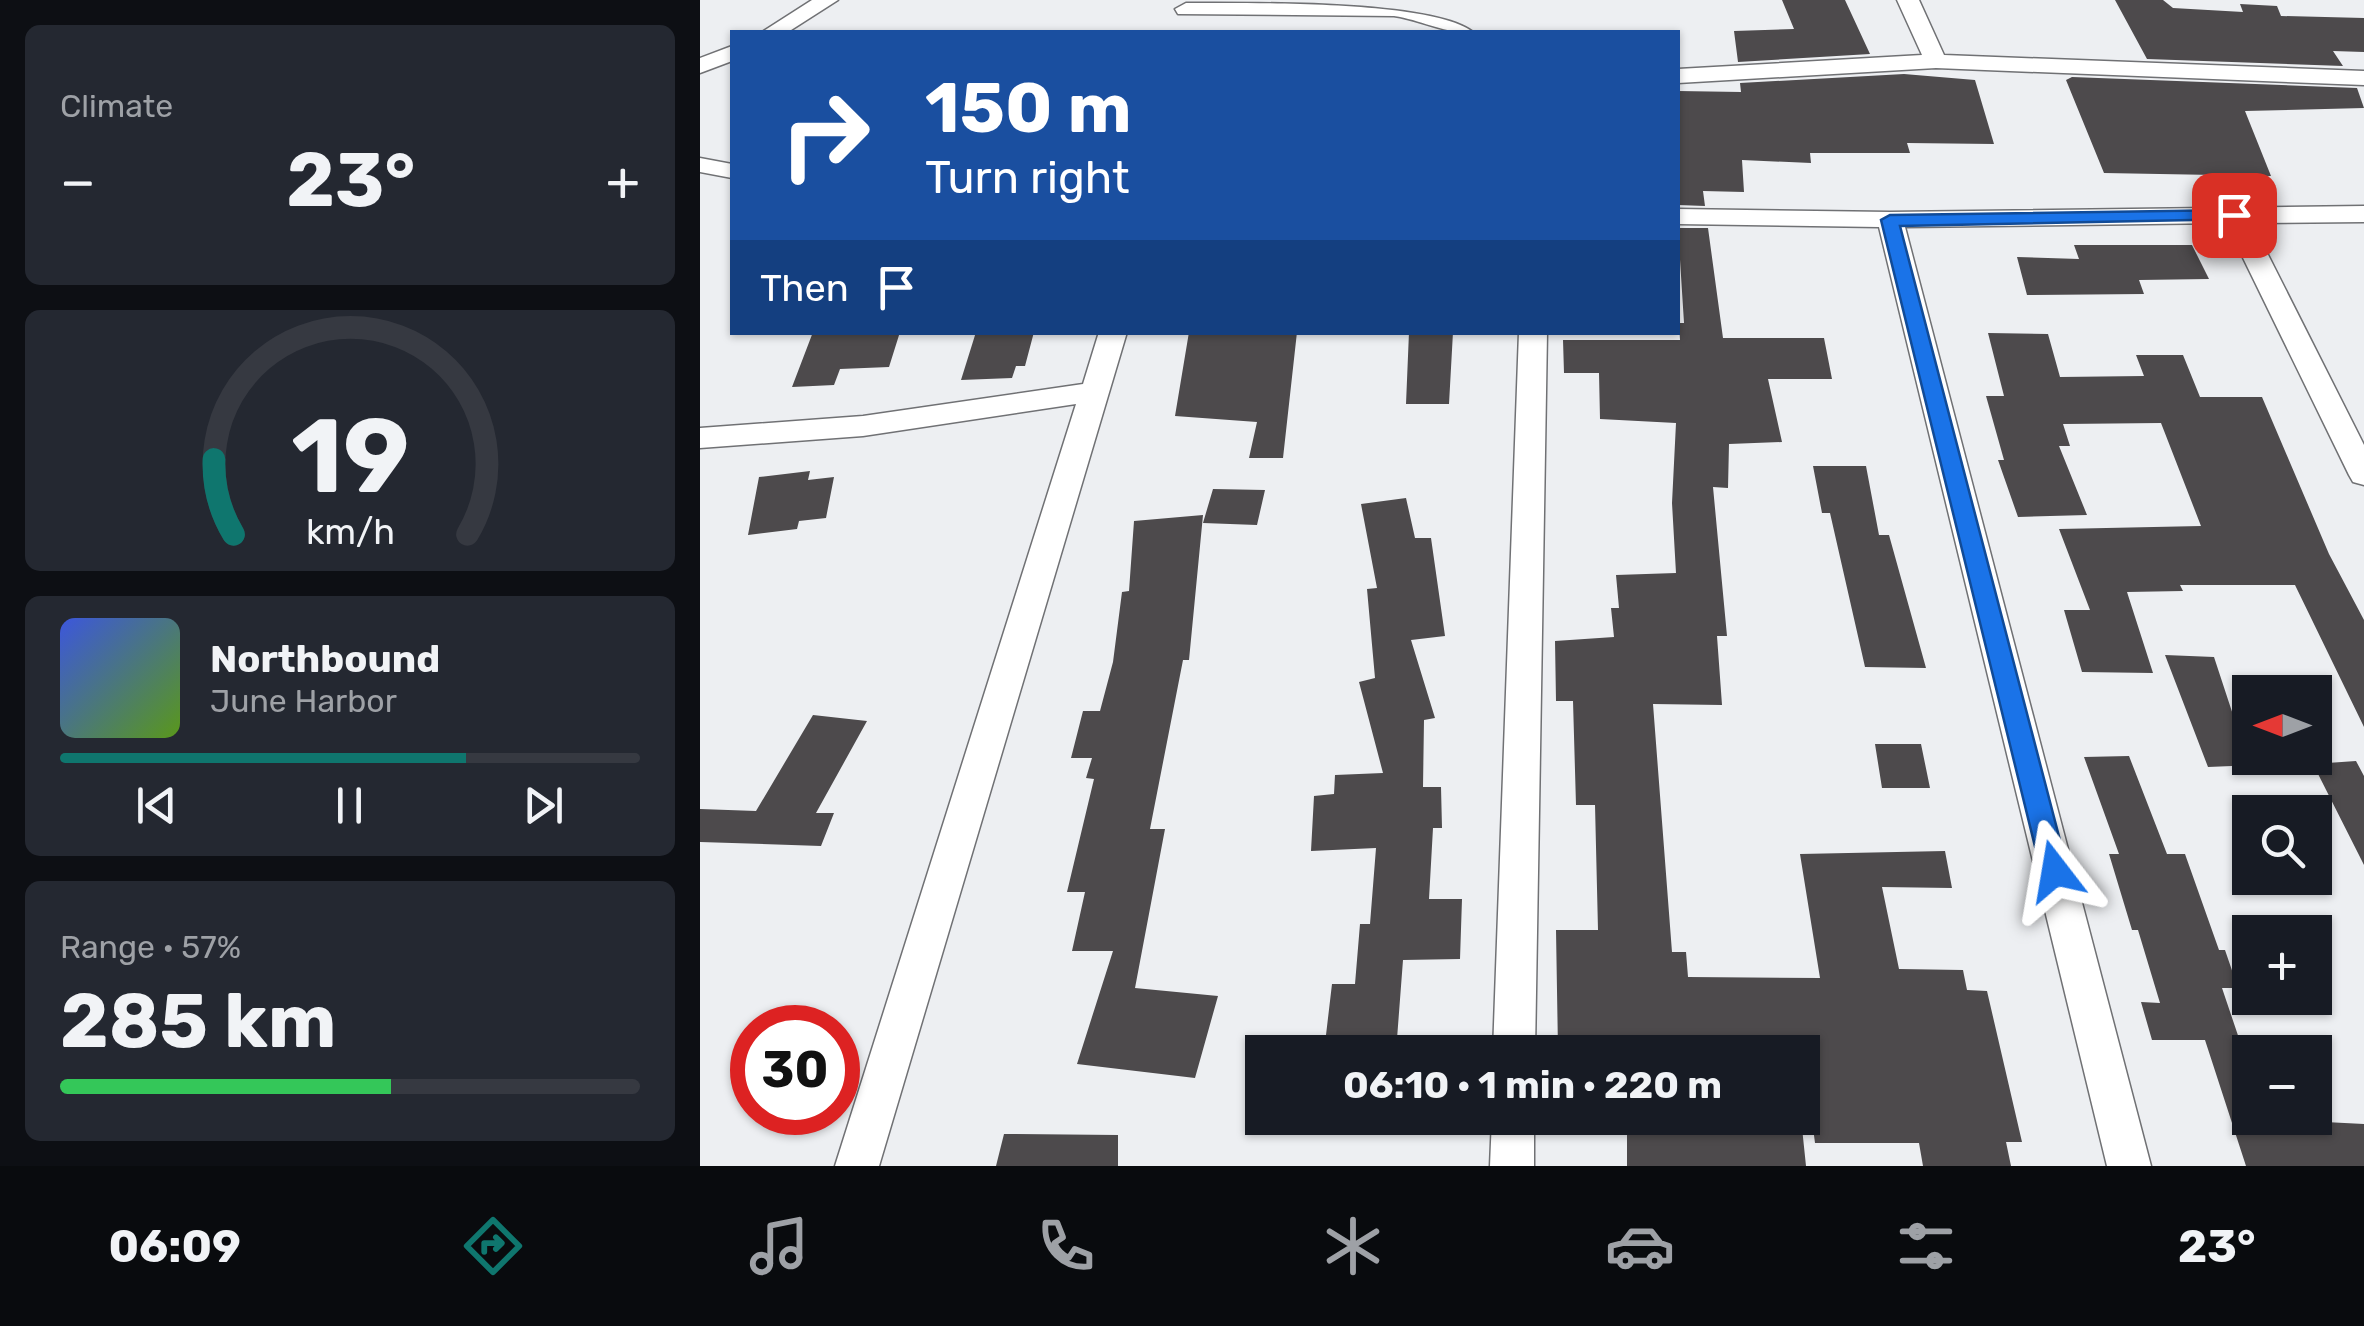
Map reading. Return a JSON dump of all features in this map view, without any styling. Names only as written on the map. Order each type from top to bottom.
[{"type":"street","points":[[777,30],[827,0]]},
{"type":"street","points":[[1908,0],[1936,61]]},
{"type":"street","points":[[1186,9],[1394,10],[1424,14],[1458,30]]},
{"type":"street","points":[[700,66],[730,54]]},
{"type":"street","points":[[1680,76],[1936,61],[2364,78]]},
{"type":"street","points":[[700,165],[730,172]]},
{"type":"street","points":[[1680,216],[1890,220],[2364,214]]},
{"type":"street","points":[[2234,215],[2364,475]]},
{"type":"street","points":[[1890,220],[2129,1166]]},
{"type":"street","points":[[857,1166],[1112,335]]},
{"type":"street","points":[[1514,1035],[1533,335]]},
{"type":"street","points":[[700,438],[880,424],[1093,392]]},
{"type":"street","points":[[1512,1166],[1513,1135]]},
{"type":"building","points":[[1782,0],[1845,0],[1870,54],[1738,62],[1734,31],[1794,29]]},
{"type":"building","points":[[2115,0],[2163,0],[2173,8],[2243,12],[2240,4],[2277,6],[2281,16],[2364,18],[2364,52],[2333,51],[2343,66],[2147,59]]},
{"type":"building","points":[[1904,74],[1975,80],[1994,144],[1907,143],[1910,153],[1810,153],[1811,163],[1742,160],[1744,192],[1703,191],[1705,206],[1680,205],[1680,91],[1741,92],[1740,83]]},
{"type":"building","points":[[2072,77],[2357,88],[2364,108],[2245,111],[2271,176],[2104,173],[2066,80]]},
{"type":"building","points":[[1680,228],[1708,228],[1723,338],[1824,338],[1832,379],[1768,379],[1782,442],[1729,444],[1728,488],[1713,487],[1727,636],[1717,636],[1722,705],[1653,704],[1672,952],[1686,952],[1688,977],[1820,978],[1800,854],[1945,851],[1952,888],[1882,887],[1899,969],[1963,970],[1967,990],[1987,991],[2022,1142],[2006,1142],[2011,1166],[1923,1166],[1919,1143],[1815,1143],[1814,1135],[1820,1135],[1820,1035],[1558,1035],[1556,930],[1598,930],[1595,805],[1576,805],[1573,701],[1556,701],[1555,641],[1614,637],[1611,608],[1619,608],[1616,575],[1676,573],[1672,503],[1676,423],[1600,419],[1599,373],[1564,373],[1563,340],[1680,340],[1680,323],[1684,323]]},
{"type":"building","points":[[2074,245],[2192,245],[2209,279],[2139,280],[2144,294],[2027,295],[2017,257],[2079,259]]},
{"type":"building","points":[[1988,333],[2048,334],[2060,377],[2144,376],[2136,355],[2183,355],[2200,397],[2262,397],[2329,554],[2364,620],[2364,727],[2295,585],[2180,585],[2183,591],[2127,592],[2153,673],[2082,672],[2064,610],[2090,610],[2059,529],[2201,526],[2161,423],[2063,424],[2070,446],[2059,446],[2087,515],[2018,517],[1998,460],[2004,460],[1986,396],[2004,396]]},
{"type":"building","points":[[812,335],[899,335],[889,367],[840,369],[834,385],[792,387]]},
{"type":"building","points":[[975,335],[1033,335],[1025,366],[1016,366],[1012,378],[961,380]]},
{"type":"building","points":[[1188,335],[1297,335],[1283,458],[1249,458],[1257,422],[1175,416]]},
{"type":"building","points":[[1409,335],[1453,335],[1449,404],[1406,404]]},
{"type":"building","points":[[1813,466],[1866,466],[1879,535],[1889,535],[1926,668],[1865,667],[1830,513],[1822,513]]},
{"type":"building","points":[[810,471],[808,480],[834,477],[826,518],[799,521],[797,529],[748,535],[759,477]]},
{"type":"building","points":[[1213,489],[1265,490],[1257,525],[1203,523]]},
{"type":"building","points":[[1406,498],[1415,538],[1431,538],[1445,636],[1411,640],[1435,718],[1424,720],[1423,787],[1441,787],[1442,828],[1433,828],[1429,899],[1462,899],[1460,959],[1403,960],[1397,1035],[1326,1035],[1332,984],[1355,984],[1360,924],[1370,924],[1376,848],[1311,851],[1314,796],[1334,794],[1335,775],[1383,773],[1359,682],[1375,678],[1367,589],[1377,588],[1361,504]]},
{"type":"building","points":[[1203,515],[1189,660],[1183,660],[1150,829],[1165,829],[1135,988],[1218,996],[1195,1078],[1077,1064],[1113,951],[1072,951],[1085,892],[1067,892],[1094,779],[1086,778],[1092,758],[1071,758],[1083,711],[1100,711],[1113,662],[1122,592],[1129,591],[1134,521]]},
{"type":"building","points":[[2165,655],[2214,657],[2232,712],[2232,766],[2208,767]]},
{"type":"building","points":[[813,715],[867,721],[816,813],[834,813],[821,846],[700,842],[700,809],[756,811]]},
{"type":"building","points":[[1875,744],[1921,744],[1930,788],[1882,788]]},
{"type":"building","points":[[2129,756],[2167,854],[2185,854],[2219,950],[2225,950],[2232,970],[2232,988],[2222,988],[2238,1035],[2232,1035],[2232,1123],[2205,1040],[2152,1040],[2141,1002],[2160,1003],[2138,930],[2132,930],[2109,854],[2119,854],[2084,757]]},
{"type":"building","points":[[2356,761],[2364,776],[2364,865],[2319,775],[2332,775],[2332,763]]},
{"type":"building","points":[[2332,1122],[2364,1124],[2364,1166],[2246,1166],[2236,1135],[2332,1135]]},
{"type":"building","points":[[1004,1134],[1118,1135],[1118,1166],[996,1166]]},
{"type":"building","points":[[1627,1135],[1803,1135],[1806,1166],[1627,1166]]},
{"type":"route","points":[[2055,871],[1890,220],[2234,215]]}]
